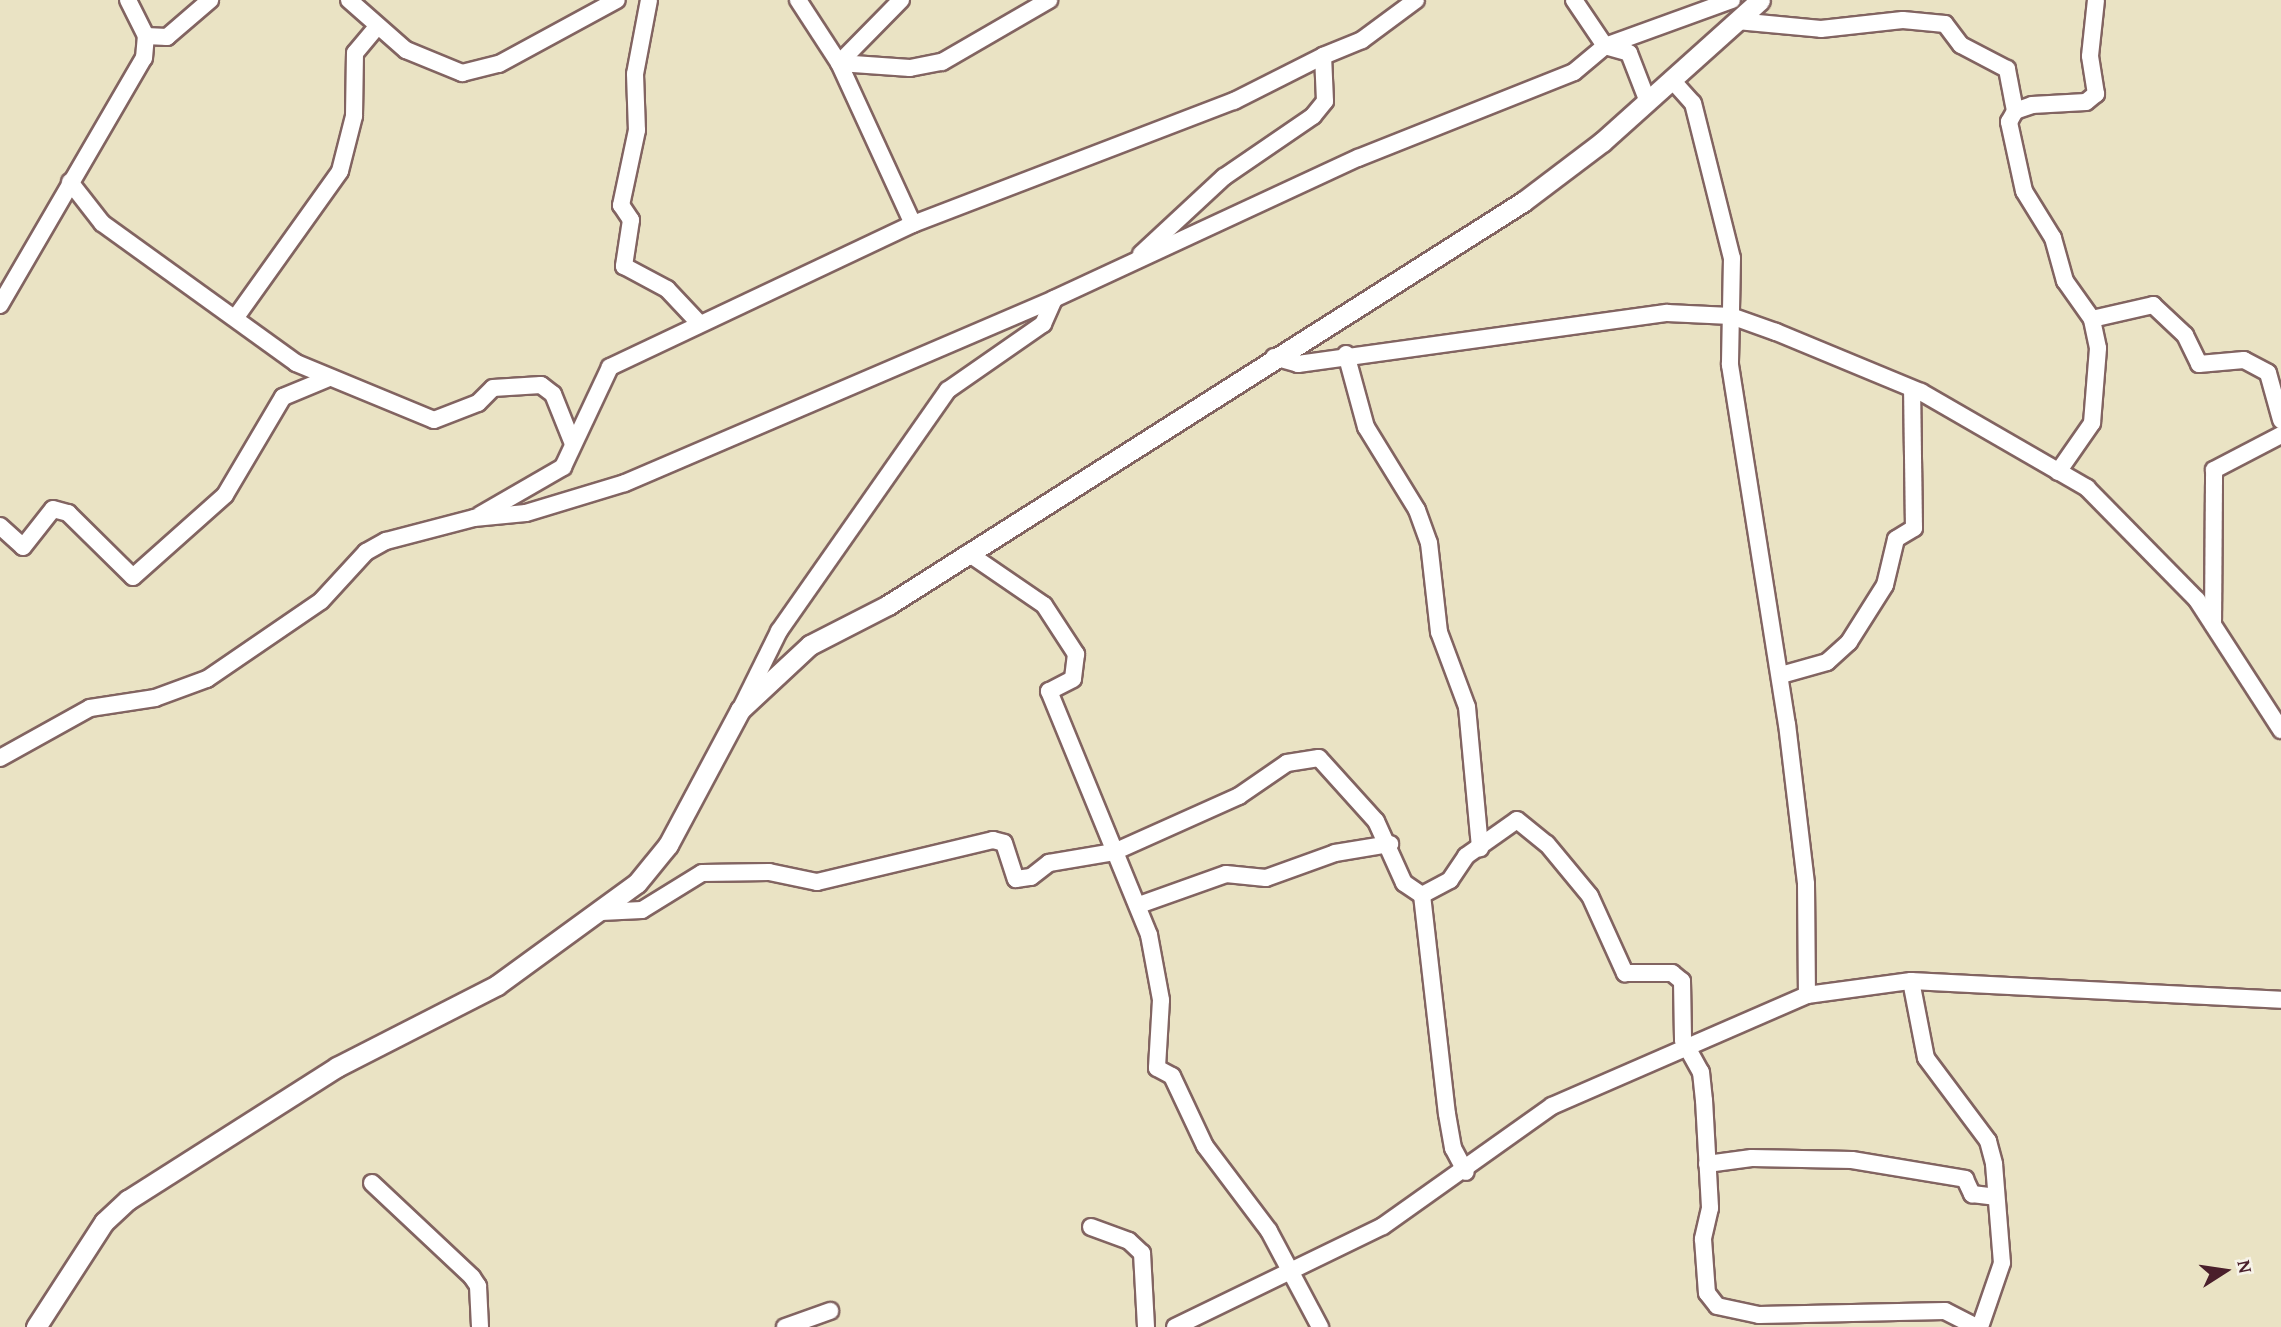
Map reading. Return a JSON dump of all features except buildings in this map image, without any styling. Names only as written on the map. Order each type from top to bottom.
[{"type":"street","points":[[0,306],[70,182],[134,77],[146,36],[128,0]]},
{"type":"street","points":[[146,36],[167,37],[210,0]]},
{"type":"street","points":[[349,0],[407,50],[469,73],[499,64],[617,0]]},
{"type":"street","points":[[649,0],[635,74],[637,130],[621,205],[631,220],[624,266],[667,289],[697,321]]},
{"type":"street","points":[[798,0],[839,63],[914,224]]},
{"type":"street","points":[[839,63],[901,0]]},
{"type":"street","points":[[839,63],[910,68],[942,62],[1049,0]]},
{"type":"street","points":[[474,518],[563,467],[610,367],[697,321],[914,224],[1234,101],[1322,56],[1362,40],[1416,0]]},
{"type":"street","points":[[1574,0],[1605,46],[1629,52],[1648,102]]},
{"type":"street","points":[[0,758],[90,708],[155,698],[207,679],[321,601],[366,552],[407,534],[474,518],[526,513],[625,484],[1054,299],[1357,158],[1574,72],[1605,46],[1732,0]]},
{"type":"street","points":[[740,710],[810,645],[888,605],[1274,357],[1524,201],[1648,102],[1760,0]]},
{"type":"street","points":[[2015,111],[2087,102],[2096,94],[2091,55],[2096,0]]},
{"type":"street","points":[[1737,21],[1821,29],[1903,20],[1945,24],[1961,45],[2007,69],[2015,111],[2010,135],[2024,191],[2053,238],[2065,281],[2092,318],[2098,405],[2058,472]]},
{"type":"street","points":[[236,317],[340,171],[354,116],[355,53],[378,26]]},
{"type":"street","points":[[1137,259],[1224,177],[1313,116],[1325,101],[1322,56]]},
{"type":"street","points":[[1672,80],[1693,103],[1707,149],[1732,258],[1730,365],[1781,675],[1805,884],[1807,995]]},
{"type":"street","points":[[70,182],[102,223],[236,317],[296,363],[329,378],[445,420],[493,388],[541,385],[553,394],[573,444]]},
{"type":"street","points":[[36,1327],[104,1222],[128,1200],[337,1067],[497,985],[601,912],[637,883],[667,845],[779,631],[948,390],[1043,324],[1054,299]]},
{"type":"street","points":[[2092,318],[2153,306],[2185,335],[2199,364],[2244,360],[2268,373],[2281,420]]},
{"type":"street","points":[[1274,357],[1298,364],[1346,354],[1667,313],[1731,316],[1912,390],[2087,488],[2125,525],[2213,624],[2281,730]]},
{"type":"street","points":[[1346,354],[1366,427],[1417,510],[1429,543],[1438,632],[1467,708],[1480,848]]},
{"type":"street","points":[[0,526],[23,547],[53,509],[68,513],[133,577],[225,495],[283,397],[329,378]]},
{"type":"street","points":[[1781,675],[1827,662],[1849,642],[1885,585],[1896,539],[1914,528],[1912,390]]},
{"type":"street","points":[[2213,624],[2214,470],[2281,435]]},
{"type":"street","points":[[968,553],[1044,605],[1076,654],[1073,679],[1049,691],[1114,852],[1139,905],[1161,1000],[1157,1068],[1172,1076],[1205,1146],[1240,1186],[1320,1327]]},
{"type":"street","points":[[601,912],[642,910],[702,873],[769,872],[817,882],[1002,840],[1016,878],[1039,874],[1049,863],[1114,852],[1239,796],[1287,763],[1319,758],[1390,844],[1404,883],[1422,895],[1447,1114],[1453,1148],[1466,1172]]},
{"type":"street","points":[[1422,895],[1450,880],[1465,856],[1480,848],[1511,821],[1533,830],[1590,896],[1625,974],[1672,973],[1682,981],[1679,1017],[1687,1045],[1701,1072],[1707,1164],[1707,1293],[1717,1306],[1759,1315],[1945,1311],[1978,1327],[2002,1263],[1988,1141],[1926,1058],[1911,981]]},
{"type":"street","points":[[1139,905],[1226,874],[1266,878],[1335,853],[1390,844]]},
{"type":"street","points":[[1175,1327],[1292,1274],[1382,1226],[1466,1172],[1552,1107],[1687,1045],[1807,995],[1911,981],[2281,1000]]},
{"type":"street","points":[[1707,1164],[1752,1158],[1853,1160],[1965,1179],[1972,1194],[1995,1197]]},
{"type":"street","points":[[372,1184],[472,1277],[478,1286],[480,1327]]},
{"type":"street","points":[[1091,1227],[1129,1241],[1142,1253],[1146,1327]]},
{"type":"street","points":[[785,1327],[830,1311]]}]
